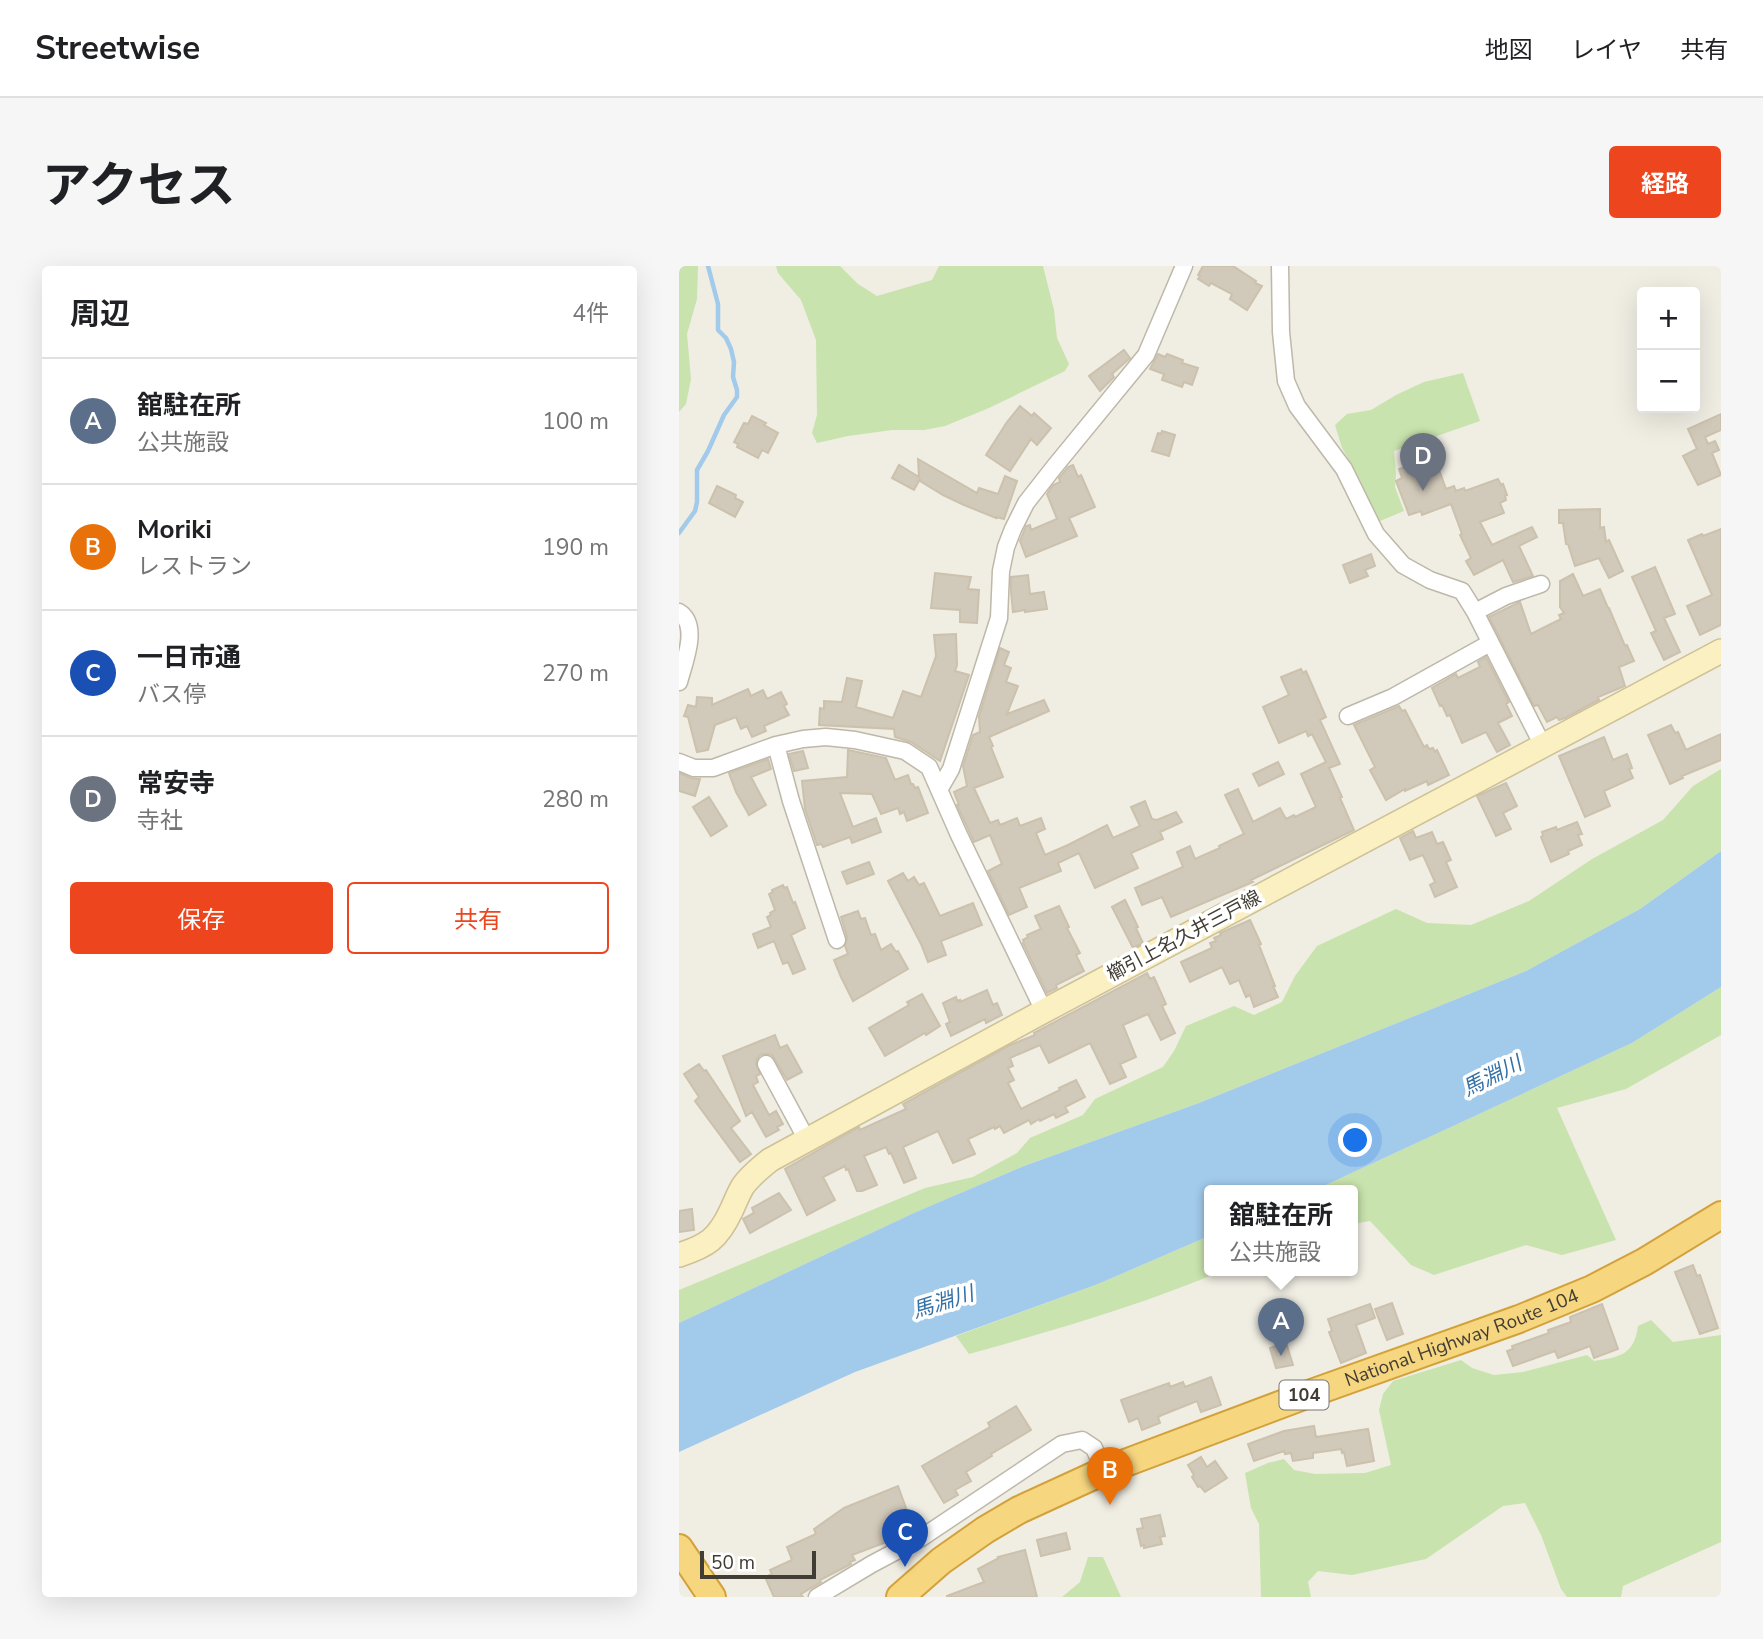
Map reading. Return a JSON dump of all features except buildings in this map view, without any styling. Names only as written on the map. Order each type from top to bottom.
[{"type":"highway","name":"National Highway Route 104","points":[[900,1597],[941,1561],[1019,1510],[1104,1471],[1318,1390],[1519,1319],[1592,1289],[1644,1262],[1721,1215]]},
{"type":"highway","points":[[679,1548],[705,1587]]},
{"type":"main road","name":"櫛引上名久井三戸線","points":[[679,1255],[713,1240],[726,1222],[741,1188],[770,1160],[1721,651]]},
{"type":"street","points":[[939,790],[951,769],[999,618],[1000,571],[1013,528],[1026,503],[1146,355],[1184,266]]},
{"type":"street","points":[[1280,266],[1281,332],[1286,382],[1297,406],[1345,469],[1376,534],[1385,545],[1403,565],[1430,580],[1462,591],[1543,746]]},
{"type":"street","points":[[1475,612],[1506,596],[1541,584]]},
{"type":"street","points":[[679,612],[684,615],[691,630],[679,682]]},
{"type":"street","points":[[1348,716],[1393,697],[1490,643]]},
{"type":"street","points":[[679,762],[694,768],[713,768],[776,745],[826,737],[855,740],[905,751],[929,767],[958,835],[1044,1011]]},
{"type":"street","points":[[776,745],[791,801],[837,940]]},
{"type":"street","points":[[766,1064],[807,1140]]},
{"type":"street","points":[[817,1597],[921,1538],[1062,1444],[1082,1440],[1094,1448],[1104,1471]]},
{"type":"green space","points":[[679,266],[698,266],[697,299],[687,334],[691,379],[686,404],[679,412]]},
{"type":"green space","points":[[776,266],[840,266],[858,284],[877,296],[932,280],[939,266],[1043,266],[1054,310],[1057,338],[1069,364],[1065,371],[945,426],[924,430],[892,430],[817,443],[812,433],[817,415],[816,340],[801,300],[778,273]]},
{"type":"green space","points":[[1463,373],[1480,421],[1394,451],[1395,487],[1404,511],[1380,521],[1374,515],[1360,480],[1342,448],[1335,425],[1347,414],[1371,410],[1424,382]]},
{"type":"green space","points":[[1721,769],[1721,851],[1640,909],[1526,971],[1199,1103],[1024,1166],[916,1212],[679,1323],[679,1290],[925,1188],[973,1177],[1017,1153],[1030,1138],[1083,1115],[1095,1099],[1163,1067],[1186,1026],[1234,1006],[1254,1015],[1282,1002],[1295,976],[1317,946],[1396,909],[1427,923],[1471,925],[1529,901],[1592,859],[1663,820],[1693,786]]},
{"type":"green space","points":[[1721,987],[1721,1035],[1626,1089],[1557,1108],[1616,1240],[1562,1255],[1526,1245],[1434,1275],[1411,1265],[1370,1221],[1358,1223],[1358,1185],[1326,1185],[1632,1043]]},
{"type":"green space","points":[[1204,1238],[1204,1276],[1210,1276],[1193,1283],[1098,1316],[969,1354],[956,1336],[1098,1284]]},
{"type":"green space","points":[[1651,1320],[1673,1342],[1721,1335],[1721,1542],[1623,1586],[1621,1597],[1567,1597],[1561,1589],[1541,1535],[1525,1503],[1503,1506],[1426,1559],[1352,1575],[1318,1571],[1308,1582],[1311,1597],[1261,1597],[1259,1524],[1251,1508],[1245,1473],[1284,1459],[1294,1470],[1315,1474],[1365,1473],[1391,1465],[1379,1410],[1383,1394],[1393,1381],[1461,1360],[1472,1368],[1494,1375],[1523,1372],[1587,1355],[1594,1361],[1611,1358],[1629,1349],[1638,1326]]},
{"type":"green space","points":[[1088,1557],[1103,1557],[1121,1597],[1062,1597],[1080,1582]]},
{"type":"water","name":"馬淵川","points":[[1721,851],[1721,987],[1632,1043],[1326,1185],[1204,1185],[1204,1238],[1098,1284],[855,1372],[679,1452],[679,1323],[916,1212],[1024,1166],[1199,1103],[1526,971],[1640,909]]},
{"type":"waterway","points":[[679,533],[695,511],[697,470],[724,415],[737,397],[733,377],[734,362],[726,338],[718,330],[718,304],[708,266]]},
{"type":"place","name":"常安寺","points":[[1423,491]]},
{"type":"place","name":"舘駐在所","points":[[1281,1356]]},
{"type":"place","name":"Moriki","points":[[1110,1505]]},
{"type":"place","name":"一日市通","points":[[905,1567]]}]
